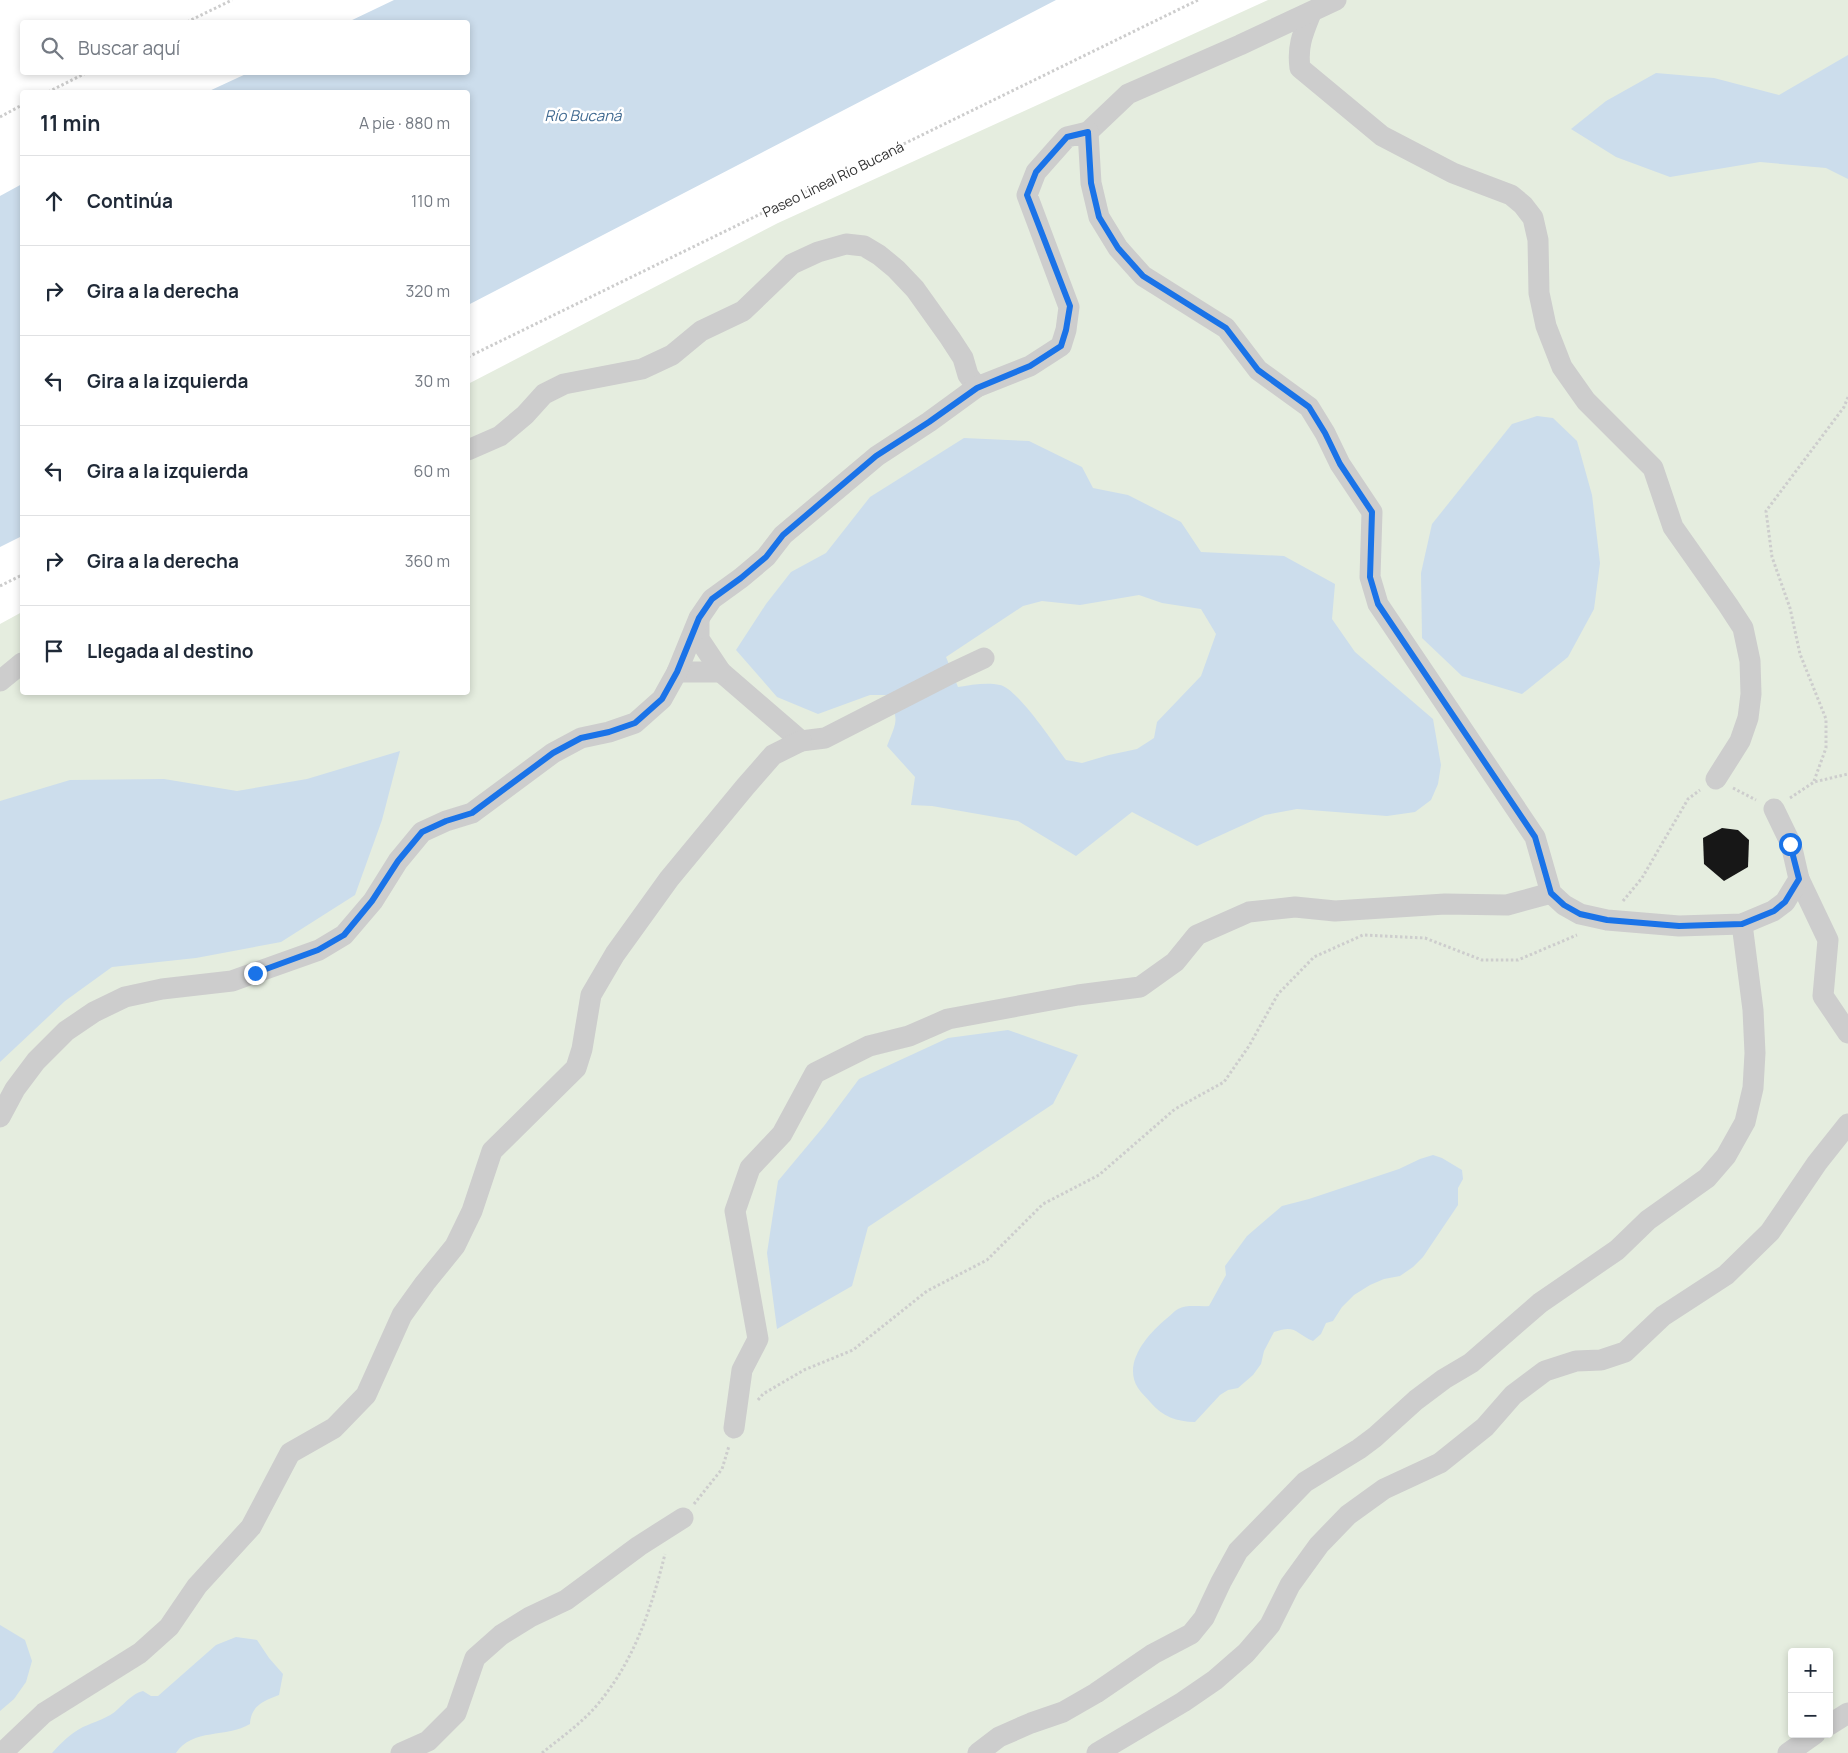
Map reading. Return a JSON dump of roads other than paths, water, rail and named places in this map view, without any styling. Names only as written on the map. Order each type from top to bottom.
[{"type":"lane","points":[[0,1117],[15,1089],[36,1061],[66,1031],[94,1012],[125,997],[162,989],[232,981],[318,950],[344,935],[372,901],[398,861],[422,832],[446,821],[472,813],[553,753],[581,738],[609,732],[635,723],[662,699],[677,672],[699,618],[712,599],[766,557],[783,535],[876,456],[977,388],[1030,366],[1061,346],[1070,306],[1027,195],[1036,172],[1061,143],[1067,137],[1088,132],[1128,94],[1311,13],[1336,0]]},
{"type":"lane","points":[[1311,13],[1300,43],[1298,55],[1300,68],[1382,136],[1454,173],[1511,195],[1534,218],[1538,240],[1539,293],[1546,326],[1562,367],[1586,400],[1653,468],[1672,527],[1743,628],[1750,661],[1752,694],[1748,718],[1740,741],[1716,779]]},
{"type":"lane","points":[[1088,132],[1091,183],[1099,217],[1118,248],[1143,276],[1226,328],[1258,370],[1309,407],[1325,433],[1340,464],[1372,512],[1370,577],[1378,604],[1535,837],[1551,893],[1564,905],[1580,914],[1607,920],[1679,926],[1742,924],[1774,911],[1785,902],[1799,879]]},
{"type":"lane","points":[[470,449],[500,436],[526,415],[544,394],[564,384],[642,369],[672,355],[701,331],[743,311],[792,264],[818,252],[846,244],[864,246],[880,255],[916,289],[950,338],[962,358],[968,375],[977,388]]},
{"type":"lane","points":[[699,618],[700,638],[721,672],[801,741]]},
{"type":"lane","points":[[4,1750],[44,1713],[140,1653],[169,1627],[197,1586],[251,1527],[290,1452],[334,1428],[366,1395],[402,1315],[455,1246],[472,1211],[492,1151],[576,1068],[582,1049],[591,995],[615,954],[669,879],[745,786],[773,756],[801,741],[825,738],[984,658]]},
{"type":"lane","points":[[0,681],[20,665]]},
{"type":"lane","points":[[677,672],[721,672]]},
{"type":"lane","points":[[1774,809],[1790,844],[1799,879],[1828,940],[1823,996],[1848,1033]]},
{"type":"lane","points":[[734,1428],[742,1370],[758,1340],[736,1212],[750,1168],[782,1134],[815,1073],[869,1046],[909,1036],[948,1019],[1078,995],[1140,987],[1175,962],[1197,936],[1249,912],[1295,907],[1335,911],[1445,904],[1507,905],[1551,893]]},
{"type":"lane","points":[[978,1753],[1000,1738],[1030,1723],[1063,1712],[1096,1693],[1153,1654],[1191,1634],[1204,1618],[1238,1551],[1305,1482],[1375,1437],[1416,1400],[1444,1379],[1471,1363],[1540,1303],[1617,1250],[1648,1220],[1707,1178],[1726,1156],[1745,1122],[1753,1088],[1756,1053],[1742,924]]},
{"type":"lane","points":[[1097,1753],[1183,1702],[1215,1680],[1246,1654],[1270,1625],[1290,1584],[1319,1545],[1348,1515],[1384,1489],[1440,1463],[1485,1427],[1513,1395],[1545,1371],[1576,1361],[1601,1360],[1625,1352],[1663,1316],[1726,1275],[1770,1232],[1817,1162],[1848,1124]]},
{"type":"lane","points":[[401,1753],[428,1740],[456,1713],[476,1658],[501,1635],[530,1617],[566,1600],[639,1546],[683,1518]]},
{"type":"lane","points":[[1833,1722],[1848,1713]]},
{"type":"lane","points":[[1788,1753],[1809,1738]]},
{"type":"water","name":"Río Bucaná","points":[[394,0],[1056,0],[470,304],[470,90],[211,90],[244,75],[470,75],[470,20],[352,20]]},
{"type":"water","points":[[1848,55],[1848,179],[1826,168],[1760,162],[1670,177],[1616,157],[1571,129],[1606,101],[1656,73],[1714,78],[1779,95]]},
{"type":"water","points":[[20,185],[20,537],[0,547],[0,196]]},
{"type":"water","points":[[1537,416],[1553,418],[1577,441],[1592,495],[1600,563],[1594,609],[1568,657],[1522,694],[1462,676],[1422,638],[1421,573],[1432,524],[1512,424]]},
{"type":"water","points":[[964,438],[1029,441],[1082,467],[1093,488],[1128,495],[1181,522],[1201,552],[1284,556],[1335,584],[1332,619],[1355,652],[1433,719],[1441,765],[1438,784],[1431,800],[1415,812],[1387,816],[1297,809],[1265,815],[1197,846],[1132,812],[1076,856],[1018,821],[932,806],[911,805],[915,777],[887,746],[896,720],[886,695],[870,695],[818,714],[777,697],[736,650],[766,604],[791,572],[826,553],[870,497]],"holes":[[[1139,595],[1162,603],[1201,609],[1216,634],[1201,676],[1157,722],[1154,738],[1137,749],[1082,763],[1066,760],[1026,706],[1008,689],[1000,685],[990,684],[958,687],[946,657],[1023,606],[1042,601],[1080,605]]]},
{"type":"water","points":[[400,751],[382,820],[355,895],[281,942],[196,958],[112,967],[65,1001],[0,1062],[0,801],[70,780],[164,779],[237,791],[307,779]]},
{"type":"water","points":[[1008,1030],[1078,1055],[1053,1104],[868,1227],[852,1286],[777,1329],[767,1253],[778,1181],[824,1126],[859,1079],[948,1038]]},
{"type":"water","points":[[1433,1155],[1462,1170],[1463,1179],[1458,1188],[1458,1205],[1423,1257],[1413,1267],[1400,1276],[1384,1279],[1354,1295],[1342,1307],[1333,1321],[1326,1323],[1321,1334],[1313,1341],[1291,1329],[1274,1332],[1264,1351],[1261,1364],[1253,1375],[1238,1388],[1228,1390],[1220,1395],[1195,1422],[1182,1421],[1165,1415],[1155,1408],[1141,1392],[1134,1378],[1133,1369],[1135,1359],[1145,1341],[1159,1325],[1178,1309],[1189,1306],[1209,1306],[1226,1275],[1225,1266],[1247,1236],[1282,1206],[1399,1169]]},
{"type":"water","points":[[0,1625],[25,1640],[32,1661],[26,1682],[14,1699],[0,1711]]},
{"type":"water","points":[[236,1637],[257,1640],[283,1674],[279,1695],[263,1702],[256,1708],[250,1724],[231,1731],[191,1740],[176,1753],[52,1753],[74,1732],[110,1715],[136,1694],[143,1691],[151,1696],[158,1696],[216,1645]]}]
